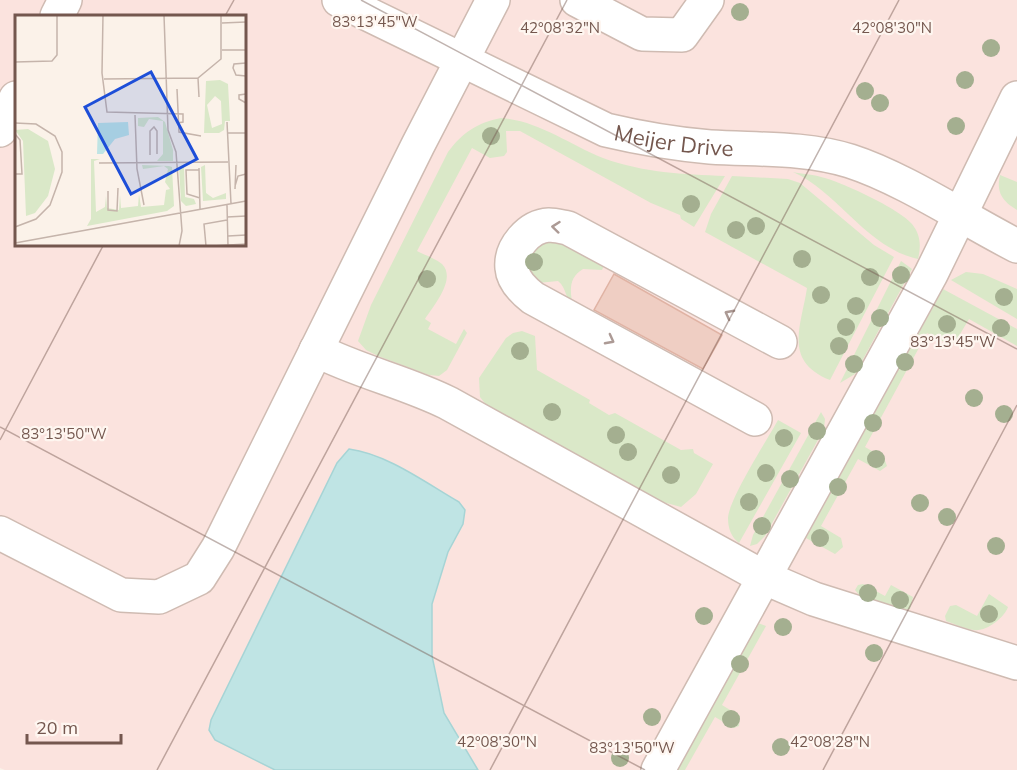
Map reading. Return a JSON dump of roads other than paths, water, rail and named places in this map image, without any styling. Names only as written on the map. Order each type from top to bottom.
[{"type":"lane","points":[[58,15],[65,0]]},
{"type":"lane","name":"Meijer Drive","points":[[339,0],[606,130],[640,138],[708,146],[809,152],[850,161],[900,183],[1017,246]]},
{"type":"lane","points":[[0,533],[121,595],[159,597],[198,578],[218,548],[461,59],[494,0]]},
{"type":"lane","points":[[591,3],[642,34],[682,35],[707,0]]},
{"type":"lane","points":[[658,770],[857,412],[959,216],[1010,131],[1017,98]]},
{"type":"lane","points":[[0,130],[15,100]]},
{"type":"lane","points":[[755,419],[534,298],[519,286],[512,268],[517,246],[529,232],[547,225],[568,228],[780,342]]},
{"type":"lane","points":[[316,350],[347,366],[429,394],[448,403],[763,578],[814,599],[1010,661]]},
{"type":"water","points":[[349,449],[378,457],[406,470],[459,502],[465,510],[463,524],[448,552],[432,604],[432,656],[444,713],[478,770],[275,770],[215,740],[209,730],[211,720],[337,463]]}]
